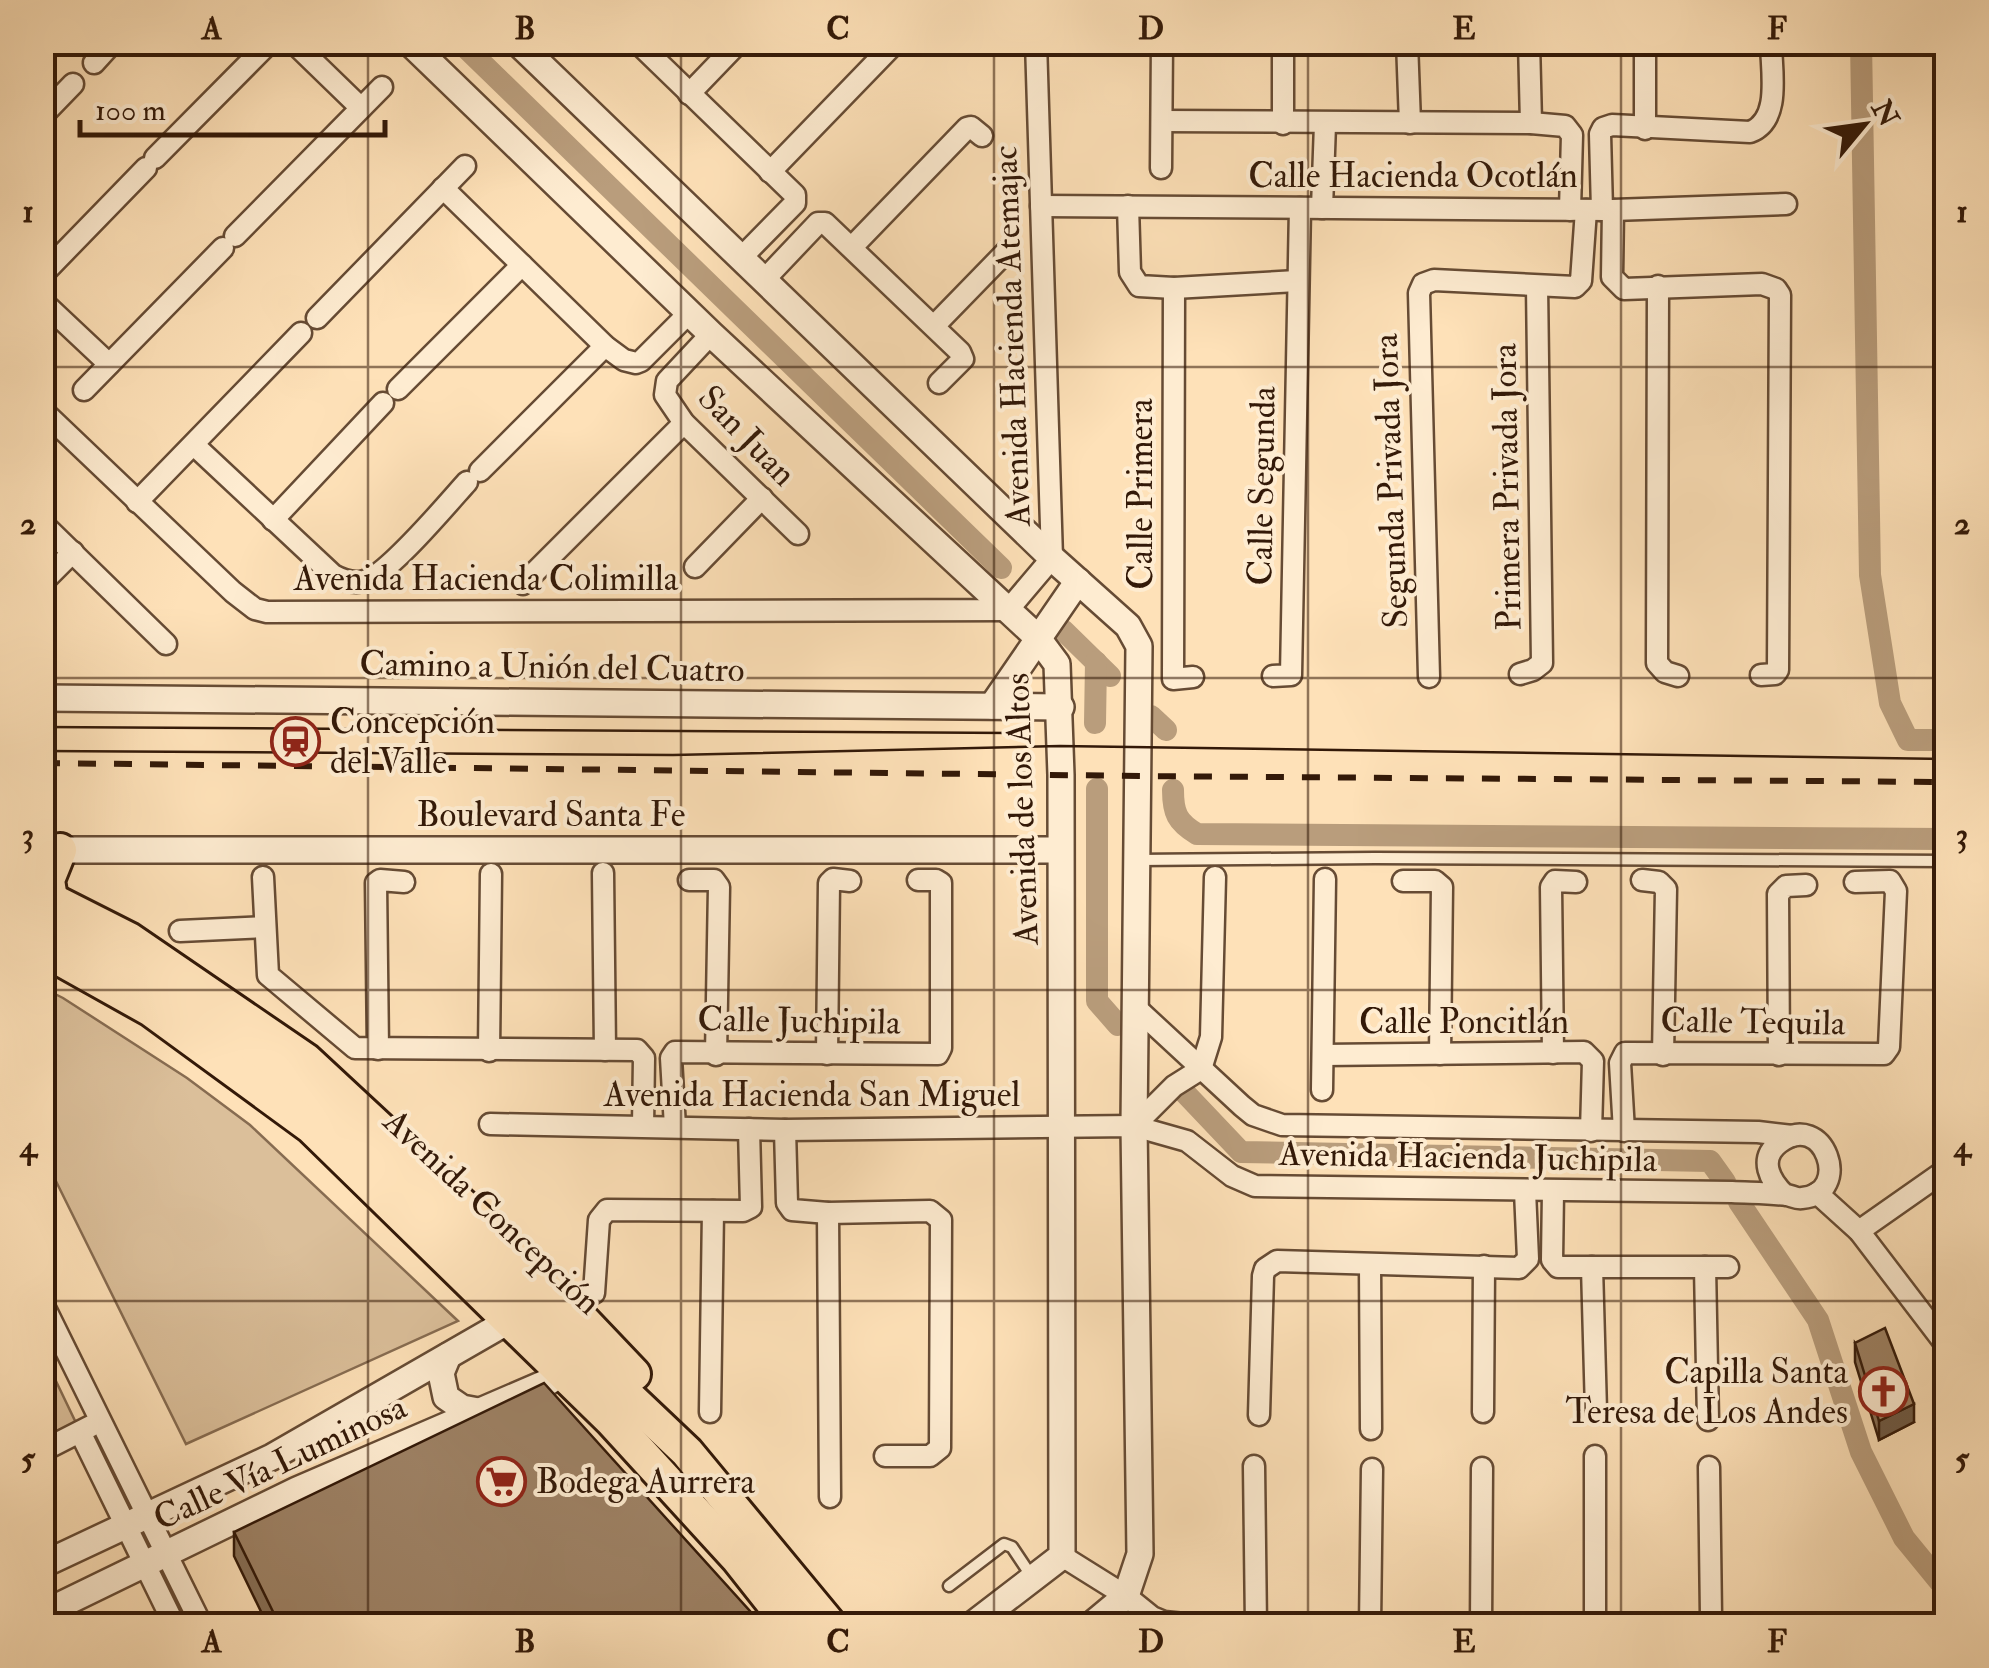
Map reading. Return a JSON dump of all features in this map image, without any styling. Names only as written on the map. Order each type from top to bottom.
[{"type":"main road","points":[[45,906],[52,850]]},
{"type":"main road","name":"Avenida Concepción","points":[[45,906],[136,974],[229,1035],[325,1109],[687,1452],[831,1623]]},
{"type":"main road","name":"Avenida Concepción","points":[[42,950],[150,1010],[312,1127],[572,1381],[738,1558],[790,1626]]},
{"type":"main road","points":[[42,971],[68,983],[198,1065],[261,1112],[498,1327],[596,1428],[660,1476]]},
{"type":"street","points":[[94,63],[113,42]]},
{"type":"street","points":[[42,274],[270,42]]},
{"type":"street","points":[[294,42],[361,108]]},
{"type":"street","name":"Avenida de los Altos","points":[[409,42],[710,334],[1037,637],[1056,664],[1061,707],[1062,1556]]},
{"type":"street","points":[[517,42],[763,282],[1128,626],[1140,646],[1134,1006],[1140,1554],[1126,1596],[1090,1626]]},
{"type":"street","points":[[636,42],[793,192],[796,199],[740,259]]},
{"type":"street","points":[[690,94],[739,42]]},
{"type":"street","name":"Avenida Hacienda Atemajac","points":[[1008,610],[1052,558],[1036,42]]},
{"type":"street","points":[[1161,168],[1162,42]]},
{"type":"street","points":[[1282,42],[1283,124]]},
{"type":"street","points":[[1408,42],[1410,123]]},
{"type":"street","points":[[1529,42],[1532,123]]},
{"type":"street","points":[[1645,42],[1645,128]]},
{"type":"street","points":[[1537,286],[1572,288],[1582,281],[1602,131],[1612,125],[1750,132],[1765,123],[1771,107],[1770,42]]},
{"type":"street","points":[[770,172],[891,47]]},
{"type":"street","points":[[42,116],[73,84]]},
{"type":"street","points":[[84,390],[382,87]]},
{"type":"street","points":[[1162,121],[1565,126],[1571,132],[1614,280],[1624,289],[1762,284],[1776,290],[1781,301],[1778,670],[1761,675]]},
{"type":"street","points":[[1322,208],[1325,124]]},
{"type":"street","points":[[853,246],[966,128],[972,127],[982,136]]},
{"type":"street","points":[[137,502],[465,166]]},
{"type":"street","points":[[444,188],[605,346],[636,363],[688,313]]},
{"type":"street","name":"Calle Hacienda Ocotlán","points":[[1041,206],[1592,210],[1786,204]]},
{"type":"street","points":[[1128,206],[1131,277],[1139,286],[1174,288],[1298,281],[1300,208]]},
{"type":"street","points":[[763,282],[821,222],[853,246],[963,358],[939,383]]},
{"type":"street","points":[[935,326],[1007,251]]},
{"type":"street","points":[[272,520],[522,264]]},
{"type":"street","name":"Segunda Privada Jora","points":[[1429,677],[1418,304],[1423,284],[1434,280],[1537,286]]},
{"type":"street","name":"Calle Segunda","points":[[1273,676],[1291,675],[1298,281]]},
{"type":"street","name":"Primera Privada Jora","points":[[1520,674],[1542,663],[1537,286]]},
{"type":"street","points":[[1658,286],[1658,663],[1665,672],[1678,676]]},
{"type":"street","name":"Calle Primera","points":[[1174,288],[1173,679],[1193,676]]},
{"type":"street","points":[[42,301],[109,364]]},
{"type":"street","name":"San Juan","points":[[710,334],[664,386],[668,400],[684,423],[798,534]]},
{"type":"street","points":[[194,445],[333,575],[360,582],[374,577],[605,346]]},
{"type":"street","name":"Avenida Hacienda Colimilla","points":[[42,410],[244,601],[266,612],[1008,610]]},
{"type":"street","points":[[523,584],[684,423]]},
{"type":"street","points":[[695,566],[762,498]]},
{"type":"street","points":[[42,523],[166,644]]},
{"type":"street","points":[[42,583],[72,552]]},
{"type":"street","points":[[992,706],[1078,581]]},
{"type":"street","name":"Camino a Unión del Cuatro","points":[[42,698],[1061,707]]},
{"type":"street","name":"Boulevard Santa Fe","points":[[52,850],[1060,850]]},
{"type":"street","points":[[603,873],[605,1050]]},
{"type":"street","points":[[488,1051],[491,874]]},
{"type":"street","points":[[263,877],[267,972],[274,983],[355,1048],[636,1050],[644,1058],[644,1126]]},
{"type":"street","points":[[1134,1126],[1174,1086],[1202,1069],[1211,1036],[1214,877]]},
{"type":"street","points":[[827,1054],[829,883],[833,879],[850,881]]},
{"type":"street","points":[[1322,1090],[1325,879]]},
{"type":"street","points":[[378,1049],[376,884],[380,880],[404,882]]},
{"type":"street","points":[[689,880],[714,880],[719,888],[716,1054]]},
{"type":"street","name":"Calle Juchipila","points":[[676,1127],[671,1056],[678,1052],[938,1054],[941,884],[936,880],[918,880]]},
{"type":"street","points":[[1642,880],[1659,882],[1666,889],[1663,1055]]},
{"type":"street","points":[[1404,881],[1435,881],[1442,887],[1440,1054]]},
{"type":"street","points":[[1553,1053],[1550,887],[1555,882],[1576,882]]},
{"type":"street","name":"Calle Tequila","points":[[1624,1131],[1622,1055],[1629,1052],[1884,1054],[1889,1047],[1896,891],[1890,882],[1856,882]]},
{"type":"street","points":[[1779,1054],[1778,894],[1786,886],[1806,885]]},
{"type":"street","points":[[180,931],[264,927]]},
{"type":"street","name":"Avenida Hacienda Juchipila","points":[[1134,1006],[1253,1115],[1282,1124],[1758,1132],[1792,1136]]},
{"type":"street","name":"Calle Poncitlán","points":[[1323,1055],[1584,1052],[1590,1057],[1591,1130]]},
{"type":"street","name":"Avenida Hacienda San Miguel","points":[[490,1124],[748,1130],[1134,1126]]},
{"type":"street","name":"Avenida Hacienda Juchipila","points":[[1134,1126],[1187,1141],[1232,1176],[1255,1186],[1786,1195]]},
{"type":"street","points":[[594,1293],[599,1220],[604,1213],[612,1209],[750,1209],[748,1130]]},
{"type":"street","points":[[784,1130],[788,1206],[794,1211],[935,1212],[941,1220],[940,1448],[930,1456],[885,1456]]},
{"type":"street","points":[[1792,1136],[1820,1142],[1829,1156],[1830,1171],[1826,1184],[1816,1193],[1802,1198],[1786,1195],[1772,1184],[1769,1158],[1776,1144],[1792,1136]]},
{"type":"street","points":[[1859,1230],[1946,1170]]},
{"type":"street","points":[[1259,1415],[1265,1269],[1277,1261],[1515,1268],[1526,1263],[1525,1192]]},
{"type":"street","points":[[1554,1192],[1555,1265],[1728,1267]]},
{"type":"street","points":[[1816,1193],[1859,1230],[1946,1345]]},
{"type":"street","points":[[710,1412],[713,1211]]},
{"type":"street","points":[[828,1214],[830,1497]]},
{"type":"street","points":[[1370,1266],[1371,1429]]},
{"type":"street","points":[[1483,1412],[1484,1266]]},
{"type":"street","points":[[1592,1267],[1596,1411]]},
{"type":"street","points":[[1704,1267],[1708,1420]]},
{"type":"street","points":[[42,1302],[47,1324],[102,1421],[137,1518],[157,1560],[202,1626]]},
{"type":"street","name":"Calle Vía Luminosa","points":[[42,1565],[284,1450],[498,1327]]},
{"type":"street","points":[[448,1356],[441,1372],[446,1397],[462,1408],[478,1411]]},
{"type":"street","name":"Calle Vía Luminosa","points":[[42,1614],[297,1490],[550,1381]]},
{"type":"street","points":[[42,1451],[102,1421]]},
{"type":"street","points":[[80,1432],[137,1518]]},
{"type":"street","points":[[284,1450],[301,1462],[304,1477],[297,1490]]},
{"type":"street","points":[[1595,1456],[1595,1626]]},
{"type":"street","points":[[1254,1466],[1256,1626]]},
{"type":"street","points":[[1707,1626],[1711,1616],[1709,1467]]},
{"type":"street","points":[[1481,1626],[1482,1468]]},
{"type":"street","points":[[1370,1626],[1372,1469]]},
{"type":"street","points":[[979,1622],[1062,1556],[1164,1622],[1206,1626]]},
{"type":"street","points":[[157,1560],[175,1626]]},
{"type":"lane","points":[[1138,860],[1946,861]]},
{"type":"lane","points":[[949,1586],[1004,1544],[1012,1546],[1033,1578]]},
{"type":"shaded area","points":[[43,988],[187,1078],[250,1125],[458,1321],[186,1444],[43,1155]]},
{"type":"shaded area","points":[[42,1352],[77,1425],[42,1442]]},
{"type":"building","name":"Capilla Santa Teresa de Los Andes","points":[[1885,1328],[1914,1404],[1879,1421],[1855,1343]]},
{"type":"building","name":"Bodega Aurrera","points":[[544,1383],[758,1620],[747,1626],[280,1626],[234,1532]]},
{"type":"waterway","points":[[460,42],[1001,568]]},
{"type":"waterway","points":[[1861,42],[1870,575],[1890,703],[1908,740],[1946,740]]},
{"type":"waterway","points":[[1064,631],[1110,676]]},
{"type":"waterway","points":[[1095,723],[1096,662]]},
{"type":"waterway","points":[[1151,716],[1166,730]]},
{"type":"waterway","points":[[1097,789],[1097,1001],[1118,1025]]},
{"type":"waterway","points":[[1173,790],[1178,816],[1197,834],[1946,839]]},
{"type":"waterway","points":[[1185,1093],[1241,1152],[1710,1161],[1725,1182]]},
{"type":"waterway","points":[[1739,1202],[1818,1320],[1861,1452],[1904,1538],[1946,1585]]},
{"type":"tram line","points":[[42,727],[1012,733]]},
{"type":"tram line","points":[[42,751],[673,755],[1060,746],[1946,759]]},
{"type":"railway","points":[[42,763],[1946,782]]},
{"type":"place","name":"Concepción del Valle","points":[[295,742]]},
{"type":"place","name":"Capilla Santa Teresa de Los Andes","points":[[1883,1392]]},
{"type":"place","name":"Bodega Aurrera","points":[[501,1482]]}]
